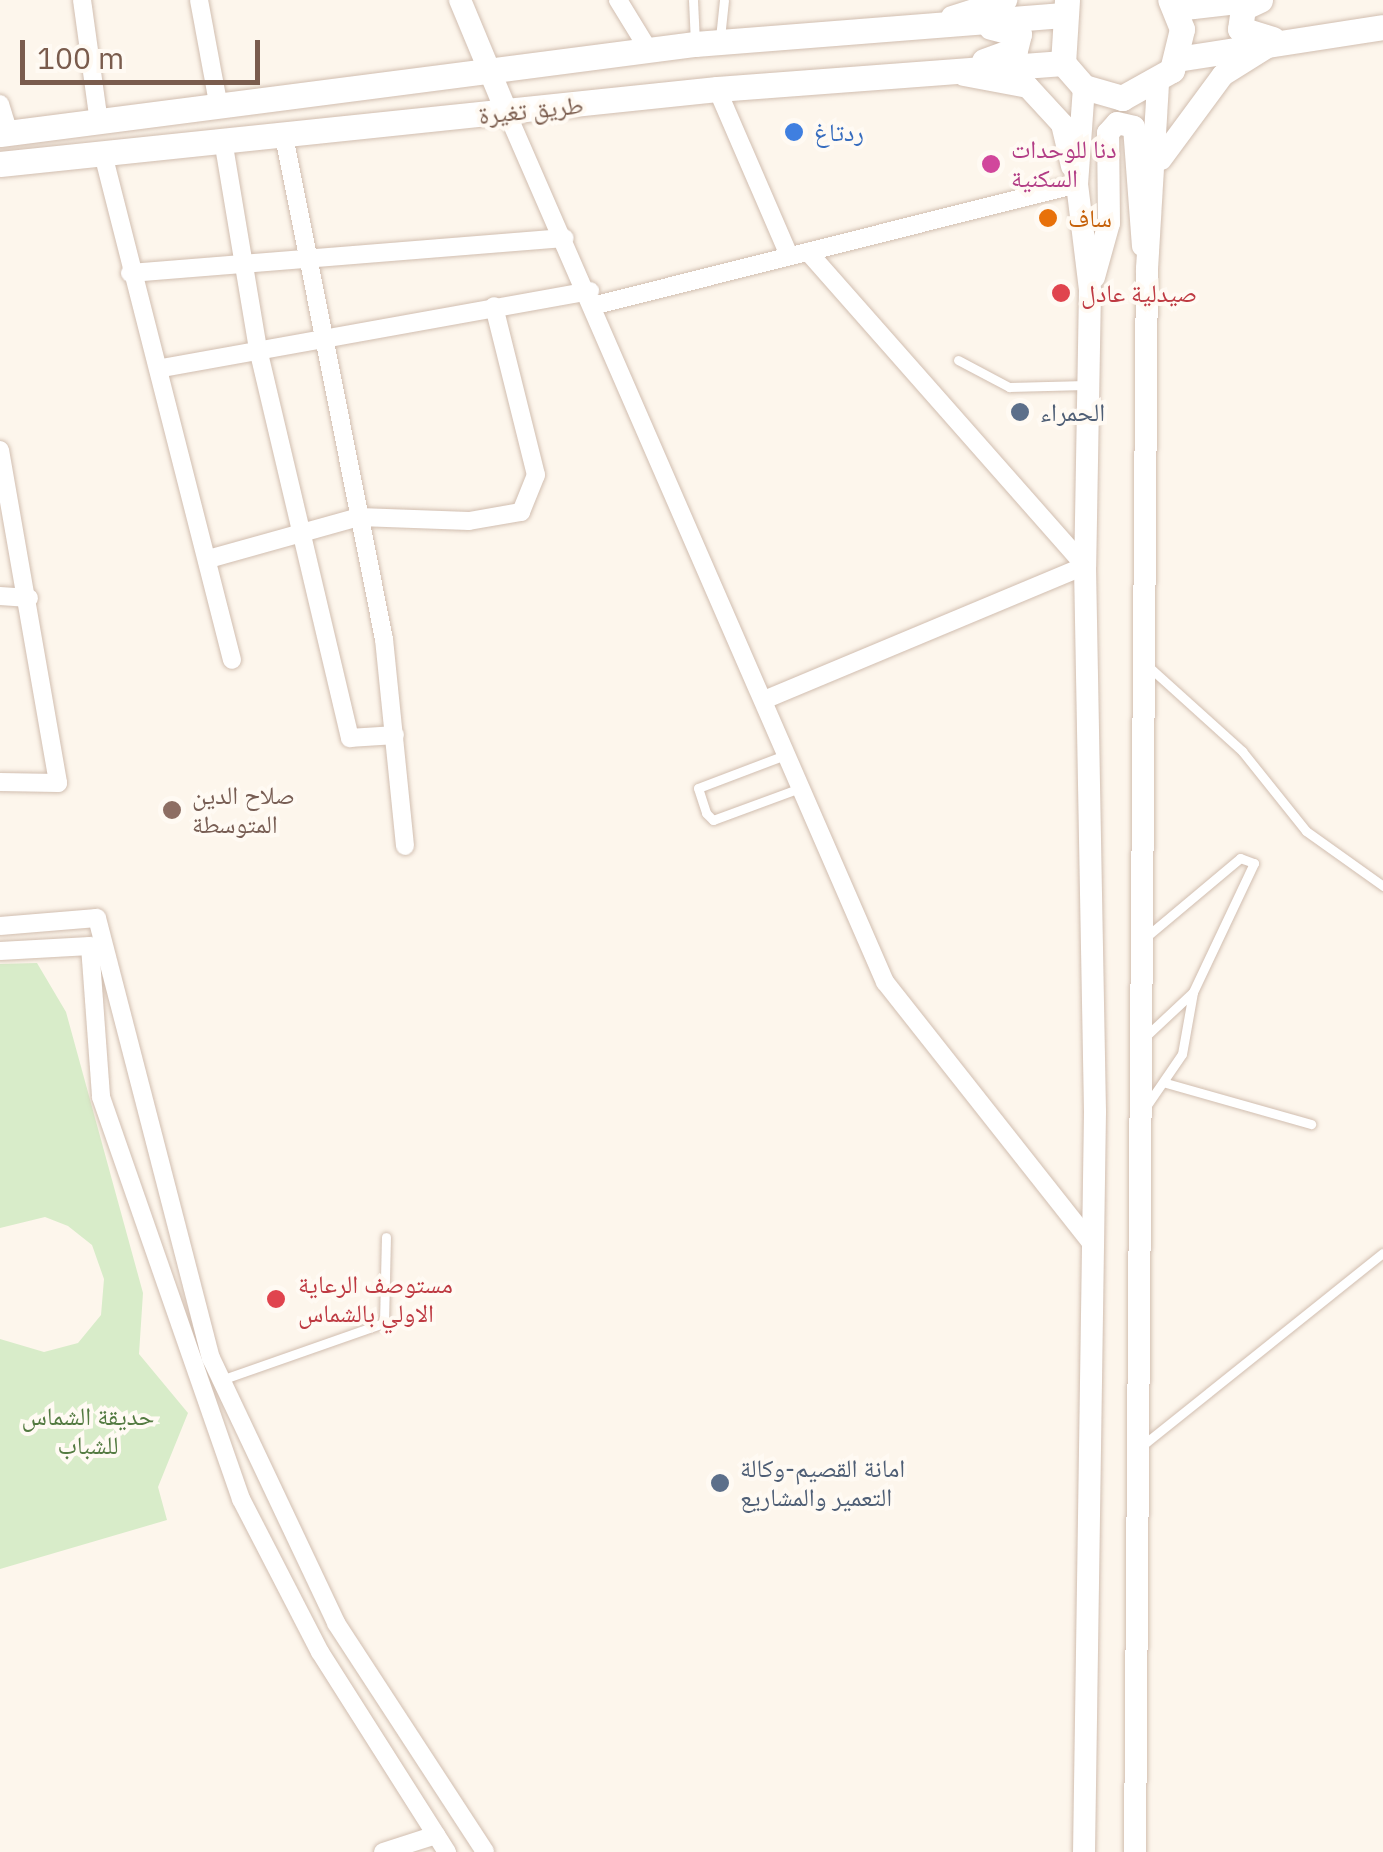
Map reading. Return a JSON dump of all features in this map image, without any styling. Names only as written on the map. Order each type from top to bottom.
[{"type":"main road","points":[[1064,7],[1063,63],[1084,87],[1122,98],[1158,85],[1177,59],[1173,4],[1246,0]]},
{"type":"main road","points":[[1260,0],[1243,8],[1240,30],[1279,39]]},
{"type":"main road","name":"طريق تغيرة","points":[[4,133],[648,49],[1064,7]]},
{"type":"main road","points":[[934,22],[1019,34],[1015,50],[950,72]]},
{"type":"main road","points":[[1177,59],[1279,39],[1383,27]]},
{"type":"main road","name":"طريق تغيرة","points":[[0,164],[717,88],[1063,63]]},
{"type":"street","points":[[82,0],[99,122]]},
{"type":"street","points":[[200,0],[218,108]]},
{"type":"street","points":[[460,0],[507,113],[593,298],[886,982],[1093,1245]]},
{"type":"street","points":[[618,0],[648,49]]},
{"type":"street","points":[[934,22],[1006,0]]},
{"type":"street","points":[[1161,159],[1224,75],[1279,39]]},
{"type":"street","points":[[950,72],[1028,88],[1062,124],[1076,184],[1090,290],[1084,566],[1093,1245],[1084,1852]]},
{"type":"street","points":[[1135,1852],[1144,1110],[1147,269],[1161,159],[1158,85]]},
{"type":"street","points":[[1076,184],[1084,87]]},
{"type":"street","points":[[717,88],[798,254],[1084,566]]},
{"type":"street","points":[[0,104],[4,133]]},
{"type":"street","points":[[1090,290],[1109,223],[1108,132],[1117,122],[1134,127],[1132,188],[1147,269]]},
{"type":"street","points":[[284,136],[304,261],[359,517],[396,735],[405,846]]},
{"type":"street","points":[[223,140],[258,349],[305,533],[350,738],[396,735]]},
{"type":"street","points":[[103,154],[130,274],[162,368],[212,558],[232,660]]},
{"type":"street","points":[[162,368],[494,306],[593,298],[798,254],[1076,184]]},
{"type":"street","points":[[130,274],[565,238]]},
{"type":"street","points":[[212,558],[359,517],[469,521],[521,512],[530,501],[536,475],[494,306]]},
{"type":"street","points":[[0,450],[4,495],[27,598],[58,784],[0,782]]},
{"type":"street","points":[[764,700],[1084,566]]},
{"type":"street","points":[[0,596],[27,598]]},
{"type":"street","points":[[0,926],[97,918],[196,1314],[221,1380],[336,1624],[485,1852]]},
{"type":"street","points":[[0,951],[90,946],[101,1098],[184,1354],[256,1531],[447,1852]]},
{"type":"street","points":[[383,1852],[436,1835]]},
{"type":"lane","points":[[721,0],[708,42],[693,1],[721,0]]},
{"type":"lane","points":[[958,360],[1009,386],[1088,384]]},
{"type":"lane","points":[[1146,664],[1242,751],[1306,831],[1383,886]]},
{"type":"lane","points":[[788,754],[698,793],[713,820],[800,788]]},
{"type":"lane","points":[[1144,938],[1240,858],[1250,859],[1193,992],[1189,1032],[1166,1083],[1144,1110]]},
{"type":"lane","points":[[1144,1038],[1193,992]]},
{"type":"lane","points":[[1166,1083],[1311,1124]]},
{"type":"lane","points":[[221,1380],[384,1323],[386,1237]]},
{"type":"lane","points":[[1140,1448],[1383,1253]]},
{"type":"green space","name":"حديقة الشماس للشباب","points":[[37,963],[66,1012],[143,1293],[139,1354],[188,1413],[158,1487],[167,1520],[0,1569],[0,1339],[44,1352],[78,1343],[101,1315],[104,1279],[92,1245],[68,1226],[45,1217],[0,1228],[0,964]]},
{"type":"place","name":"ردتاغ","points":[[794,132]]},
{"type":"place","name":"دنا للوحدات السكنية","points":[[991,164]]},
{"type":"place","name":"ساف","points":[[1048,218]]},
{"type":"place","name":"صيدلية عادل","points":[[1061,293]]},
{"type":"place","name":"الحمراء","points":[[1020,412]]},
{"type":"place","name":"صلاح الدين المتوسطة","points":[[172,810]]},
{"type":"place","name":"مستوصف الرعاية الاولي بالشماس","points":[[276,1299]]},
{"type":"place","name":"امانة القصيم-وكالة التعمير والمشاريع","points":[[720,1483]]}]
